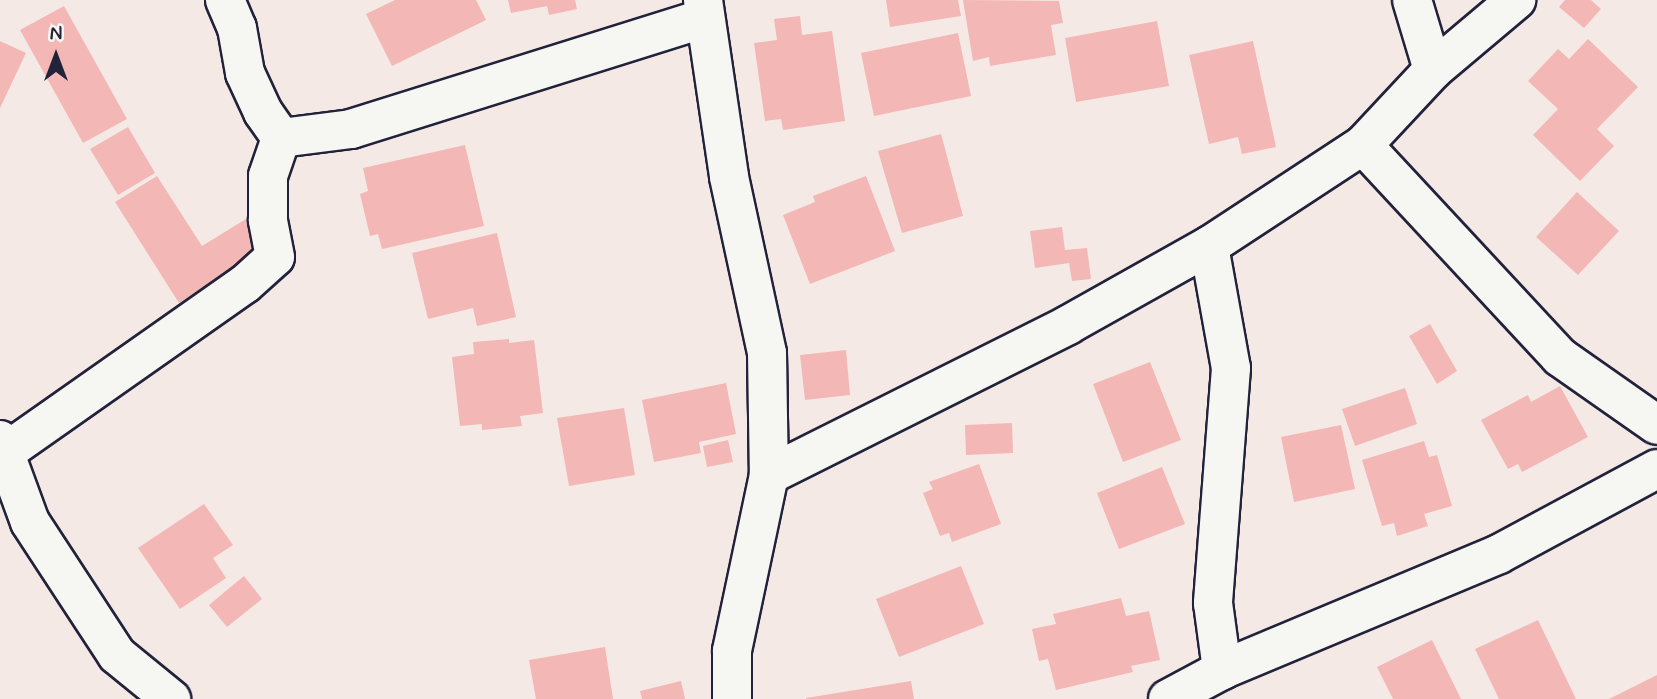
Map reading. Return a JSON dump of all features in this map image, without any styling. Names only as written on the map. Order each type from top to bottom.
[{"type":"street","points":[[225,0],[237,28],[245,73],[263,112],[281,138]]},
{"type":"street","points":[[1412,0],[1433,70]]},
{"type":"street","points":[[769,475],[1068,325],[1209,246],[1363,145],[1433,70],[1516,0]]},
{"type":"street","points":[[281,138],[351,129],[703,9],[729,177],[767,353],[769,475],[732,651],[732,699]]},
{"type":"street","points":[[171,699],[117,654],[37,533],[4,445],[245,284],[275,257],[268,220],[268,176],[281,138]]},
{"type":"street","points":[[1363,145],[1560,357],[1657,425]]},
{"type":"street","points":[[1209,246],[1231,368],[1213,603],[1222,670]]},
{"type":"street","points":[[1168,699],[1222,670],[1499,554],[1657,469]]},
{"type":"building","points":[[395,0],[476,0],[486,20],[392,66],[366,14]]},
{"type":"building","points":[[508,0],[575,0],[577,9],[549,15],[547,6],[511,13]]},
{"type":"building","points":[[886,0],[958,0],[961,16],[890,27]]},
{"type":"building","points":[[963,0],[1059,1],[1063,23],[1051,25],[1056,55],[990,66],[989,57],[973,61]]},
{"type":"building","points":[[1565,0],[1591,0],[1601,9],[1584,28],[1559,7]]},
{"type":"building","points":[[64,6],[127,119],[83,143],[20,30]]},
{"type":"building","points":[[800,16],[802,35],[832,31],[845,121],[783,130],[781,119],[765,121],[754,43],[777,40],[774,19]]},
{"type":"building","points":[[1157,21],[1169,86],[1076,102],[1065,38]]},
{"type":"building","points":[[958,33],[971,96],[874,116],[861,53]]},
{"type":"building","points":[[1588,39],[1638,87],[1597,129],[1614,146],[1580,181],[1533,135],[1558,109],[1528,81],[1558,49],[1569,59]]},
{"type":"building","points":[[0,41],[26,53],[0,108]]},
{"type":"building","points":[[1253,41],[1276,147],[1242,154],[1238,137],[1209,144],[1189,55]]},
{"type":"building","points":[[128,127],[155,173],[118,195],[90,149]]},
{"type":"building","points":[[941,134],[963,216],[902,233],[878,151]]},
{"type":"building","points":[[465,145],[484,226],[382,249],[378,234],[370,236],[360,194],[368,191],[363,168]]},
{"type":"building","points":[[157,176],[202,246],[246,219],[265,249],[179,303],[115,202]]},
{"type":"building","points":[[866,176],[895,251],[810,284],[783,215],[815,202],[813,196]]},
{"type":"building","points":[[1577,192],[1619,231],[1578,275],[1536,237]]},
{"type":"building","points":[[1062,227],[1065,250],[1087,248],[1091,279],[1072,281],[1069,263],[1035,268],[1030,231]]},
{"type":"building","points":[[497,233],[516,317],[477,326],[473,308],[428,319],[412,253]]},
{"type":"building","points":[[1430,324],[1457,371],[1437,384],[1409,336]]},
{"type":"building","points":[[509,339],[509,343],[534,340],[543,413],[520,416],[522,426],[482,430],[482,424],[460,426],[452,357],[474,354],[473,342]]},
{"type":"building","points":[[846,350],[850,395],[805,400],[800,355]]},
{"type":"building","points":[[1150,362],[1181,440],[1123,462],[1093,384]]},
{"type":"building","points":[[726,383],[736,434],[699,442],[701,453],[654,462],[642,400]]},
{"type":"building","points":[[1560,386],[1588,437],[1522,472],[1518,464],[1508,469],[1481,420],[1528,395],[1531,402]]},
{"type":"building","points":[[1405,388],[1417,424],[1355,446],[1342,409]]},
{"type":"building","points":[[624,408],[635,475],[569,486],[557,418]]},
{"type":"building","points":[[1012,423],[1013,453],[966,455],[965,425]]},
{"type":"building","points":[[1341,425],[1355,489],[1294,502],[1281,437]]},
{"type":"building","points":[[728,440],[733,462],[707,467],[703,446]]},
{"type":"building","points":[[1424,441],[1429,457],[1437,455],[1452,506],[1424,514],[1428,526],[1397,536],[1394,523],[1382,526],[1362,460]]},
{"type":"building","points":[[979,464],[1001,524],[952,542],[949,533],[940,536],[923,493],[933,489],[929,482]]},
{"type":"building","points":[[1162,467],[1185,524],[1119,549],[1097,493]]},
{"type":"building","points":[[204,504],[233,545],[213,558],[226,578],[180,609],[138,548]]},
{"type":"building","points":[[961,566],[984,624],[899,657],[876,599]]},
{"type":"building","points":[[244,576],[262,599],[227,627],[209,605]]},
{"type":"building","points":[[1121,598],[1126,616],[1149,611],[1160,660],[1131,666],[1133,672],[1056,690],[1048,659],[1039,661],[1032,629],[1056,624],[1053,614]]},
{"type":"building","points":[[1538,620],[1576,699],[1499,699],[1475,649]]},
{"type":"building","points":[[1432,640],[1461,699],[1393,699],[1377,667]]},
{"type":"building","points":[[605,647],[613,699],[536,699],[529,660]]},
{"type":"building","points":[[1657,675],[1657,699],[1609,699]]},
{"type":"building","points":[[681,681],[685,699],[642,699],[640,691]]},
{"type":"building","points":[[911,681],[914,699],[806,699],[806,698]]}]
